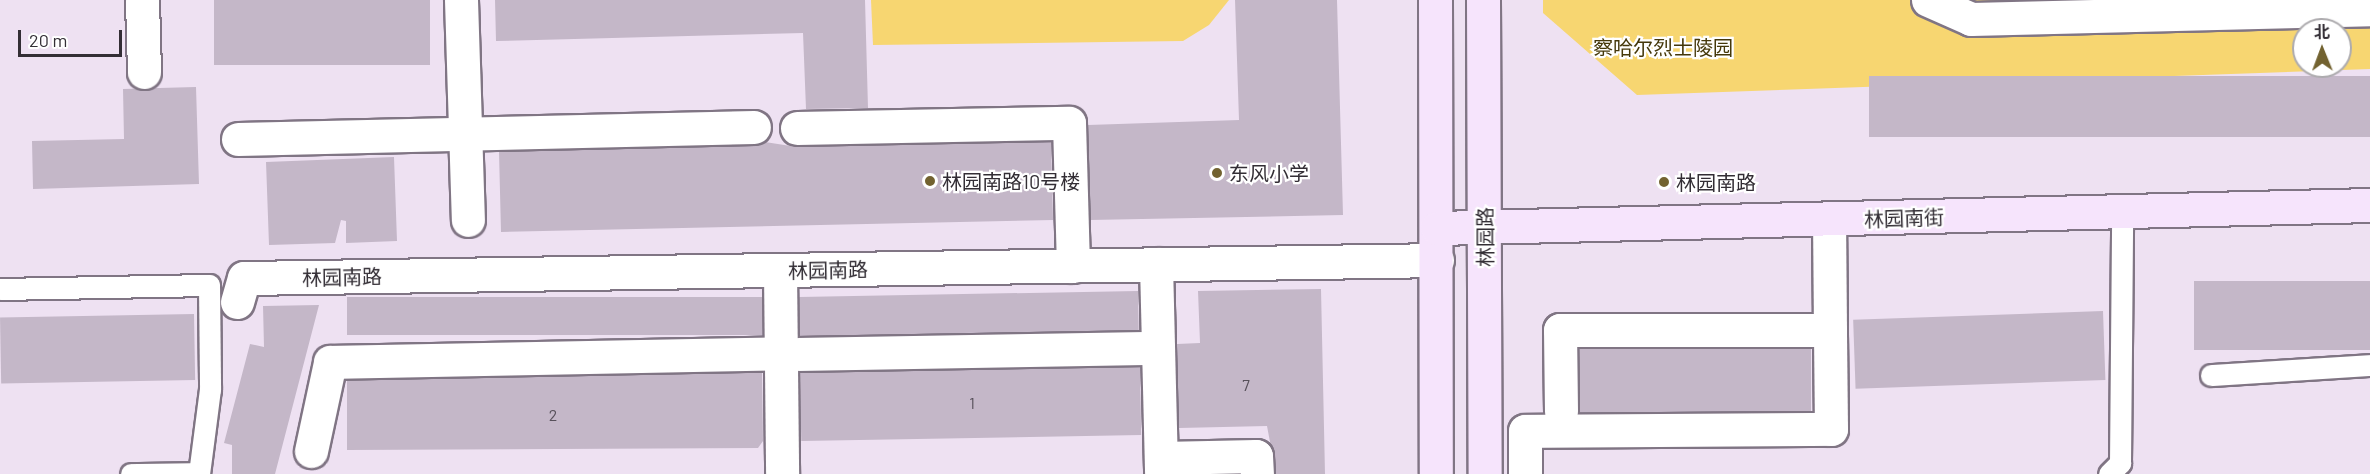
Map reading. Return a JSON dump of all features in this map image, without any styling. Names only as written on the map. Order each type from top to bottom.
[{"type":"main road","points":[[1435,0],[1436,474]]},
{"type":"main road","name":"林园路","points":[[1483,0],[1486,230],[1485,474]]},
{"type":"main road","name":"林园南街","points":[[1437,244],[1486,230],[2370,205]]},
{"type":"street","points":[[142,0],[144,72]]},
{"type":"street","points":[[461,0],[468,220]]},
{"type":"street","points":[[1928,0],[1971,19],[2370,9]]},
{"type":"street","points":[[797,128],[1069,123],[1073,266]]},
{"type":"street","points":[[238,139],[754,127]]},
{"type":"street","points":[[1525,474],[1525,431],[1831,429],[1828,220]]},
{"type":"street","name":"林园南路","points":[[237,302],[244,278],[1156,264],[1437,244]]},
{"type":"street","points":[[1156,264],[1161,466],[1257,456],[1257,474]]},
{"type":"street","points":[[780,271],[790,354],[782,474]]},
{"type":"street","points":[[1562,411],[1560,330],[1830,330]]},
{"type":"street","points":[[311,451],[330,362],[1158,348]]},
{"type":"lane","points":[[2109,474],[2120,463],[2122,212]]},
{"type":"lane","points":[[0,289],[209,285],[210,389],[199,473],[131,474]]},
{"type":"lane","points":[[2211,375],[2370,365]]},
{"type":"green space","points":[[871,0],[1229,0],[1209,25],[1183,41],[873,45]]},
{"type":"green space","name":"察哈尔烈士陵园","points":[[1543,0],[2370,0],[2370,69],[2352,70],[2352,18],[2292,18],[2292,72],[1637,95],[1543,13]]},
{"type":"building","points":[[214,0],[430,0],[430,65],[214,65]]},
{"type":"building","points":[[495,0],[865,0],[868,108],[806,109],[803,33],[496,41]]},
{"type":"building","points":[[1235,0],[1337,0],[1343,215],[1090,220],[1088,125],[1239,120]]},
{"type":"building","points":[[1869,76],[2352,78],[2352,76],[2370,76],[2370,137],[1869,137]]},
{"type":"building","points":[[196,87],[199,184],[33,189],[32,141],[124,139],[123,89]]},
{"type":"building","points":[[765,142],[797,147],[1051,142],[1053,220],[501,232],[499,152]]},
{"type":"building","points":[[394,157],[397,241],[346,243],[346,221],[341,220],[335,243],[269,245],[266,162]]},
{"type":"building","points":[[2194,281],[2370,281],[2370,350],[2194,350]]},
{"type":"building","points":[[1321,289],[1325,474],[1276,474],[1267,426],[1179,428],[1177,344],[1200,343],[1198,291]]},
{"type":"building","points":[[1138,291],[1139,330],[800,336],[799,297]]},
{"type":"building","points":[[347,297],[762,297],[762,335],[347,335]]},
{"type":"building","points":[[319,305],[275,474],[232,474],[232,445],[224,443],[250,344],[264,347],[263,306]]},
{"type":"building","points":[[2103,311],[2105,380],[1856,389],[1853,320]]},
{"type":"building","points":[[194,314],[195,380],[1,383],[0,317]]},
{"type":"building","points":[[1579,349],[1811,349],[1811,412],[1579,412]]},
{"type":"building","points":[[1140,367],[1141,435],[801,441],[800,373]]},
{"type":"building","points":[[762,372],[763,441],[758,448],[347,450],[347,380]]},
{"type":"place","name":"东风小学","points":[[1217,173]]},
{"type":"place","name":"林园南路10号楼","points":[[930,181]]},
{"type":"place","name":"林园南路","points":[[1664,182]]}]
